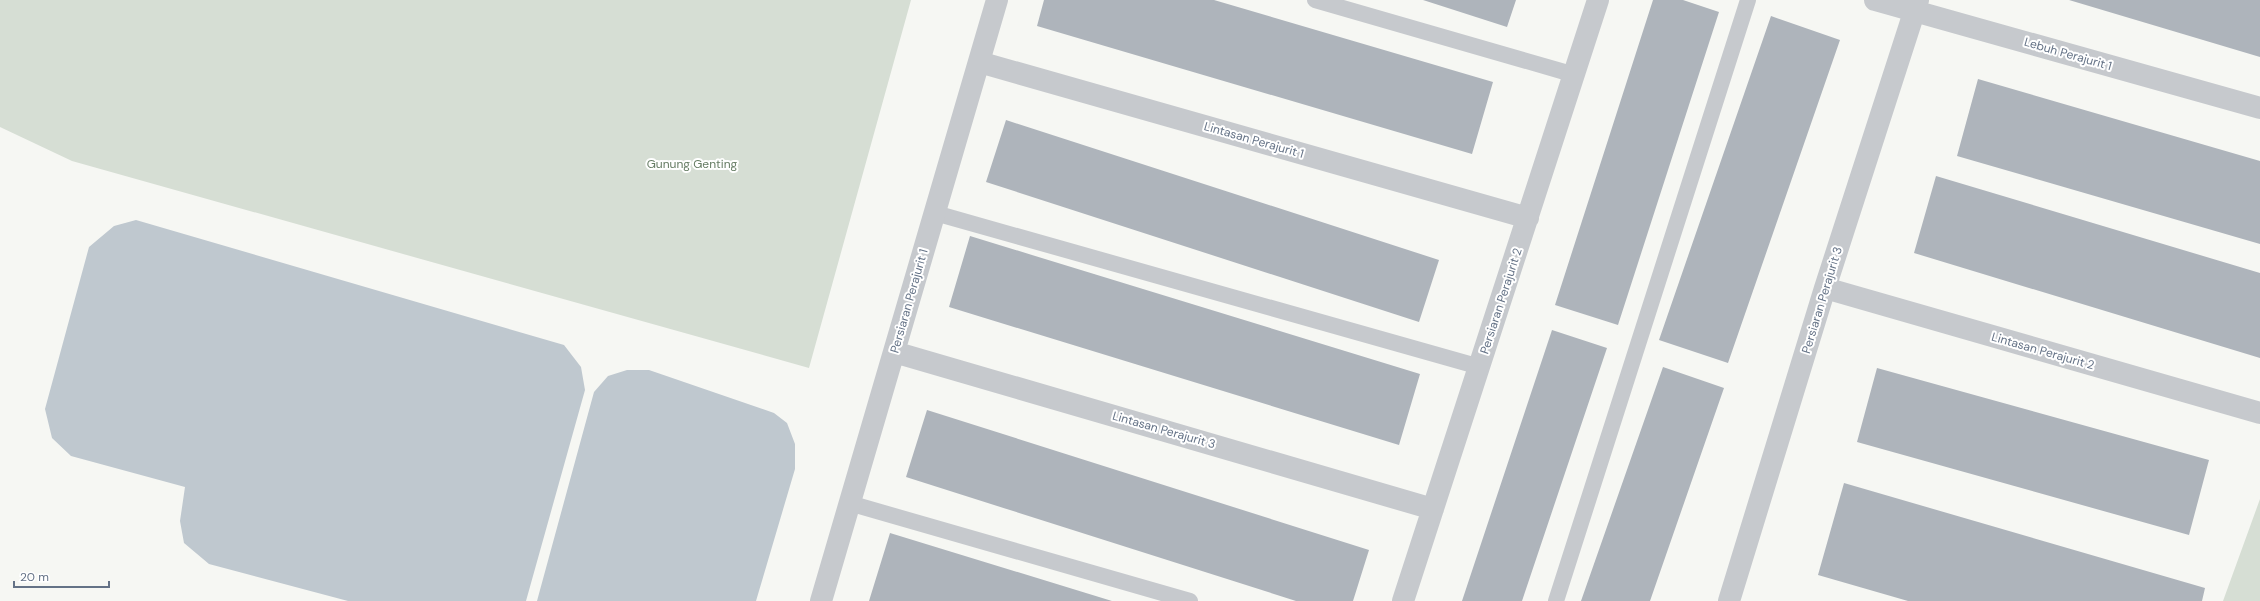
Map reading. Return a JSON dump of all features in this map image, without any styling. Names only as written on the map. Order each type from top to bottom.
[{"type":"street","name":"Persiaran Perajurit 1","points":[[821,601],[997,0]]},
{"type":"street","name":"Persiaran Perajurit 2","points":[[1403,601],[1575,75],[1598,0]]},
{"type":"street","name":"Lebuh Perajurit 1","points":[[1875,0],[1916,6],[2260,108]]},
{"type":"street","name":"Persiaran Perajurit 3","points":[[1729,601],[1825,288],[1916,6]]},
{"type":"street","name":"Lintasan Perajurit 1","points":[[979,62],[1528,218]]},
{"type":"street","name":"Lintasan Perajurit 2","points":[[1825,288],[2260,413]]},
{"type":"street","name":"Lintasan Perajurit 3","points":[[894,352],[1433,509]]},
{"type":"lane","points":[[1315,0],[1575,75]]},
{"type":"lane","points":[[1556,601],[1748,0]]},
{"type":"lane","points":[[935,213],[1480,367]]},
{"type":"lane","points":[[849,504],[1190,601]]},
{"type":"green space","name":"Gunung Genting","points":[[0,0],[911,0],[809,368],[72,161],[0,127]]},
{"type":"green space","points":[[2260,499],[2260,601],[2223,601]]},
{"type":"shaded area","points":[[136,220],[564,345],[581,367],[585,390],[526,601],[348,601],[209,564],[184,543],[180,521],[185,487],[71,456],[52,438],[45,409],[89,247],[114,226]]},
{"type":"shaded area","points":[[627,370],[649,370],[774,413],[787,423],[795,444],[795,469],[756,601],[537,601],[594,392],[608,376]]},
{"type":"building","points":[[1044,0],[1214,0],[1493,82],[1472,154],[1037,26]]},
{"type":"building","points":[[1423,0],[1516,0],[1507,27]]},
{"type":"building","points":[[1653,0],[1683,0],[1719,12],[1618,325],[1555,305]]},
{"type":"building","points":[[2069,0],[2260,0],[2260,57]]},
{"type":"building","points":[[1771,16],[1840,40],[1728,363],[1659,340]]},
{"type":"building","points":[[1978,79],[2260,161],[2260,244],[1957,156]]},
{"type":"building","points":[[1006,120],[1439,260],[1419,322],[986,182]]},
{"type":"building","points":[[1936,176],[2260,273],[2260,358],[1914,253]]},
{"type":"building","points":[[970,236],[1420,374],[1399,445],[949,307]]},
{"type":"building","points":[[1552,330],[1607,348],[1522,601],[1462,601]]},
{"type":"building","points":[[1663,367],[1724,388],[1650,601],[1581,601]]},
{"type":"building","points":[[1877,368],[2209,460],[2189,535],[1857,442]]},
{"type":"building","points":[[927,410],[1369,550],[1353,601],[1296,601],[906,477]]},
{"type":"building","points":[[1844,483],[2205,588],[2202,601],[1908,601],[1818,575]]},
{"type":"building","points":[[890,533],[1112,601],[869,601]]}]
